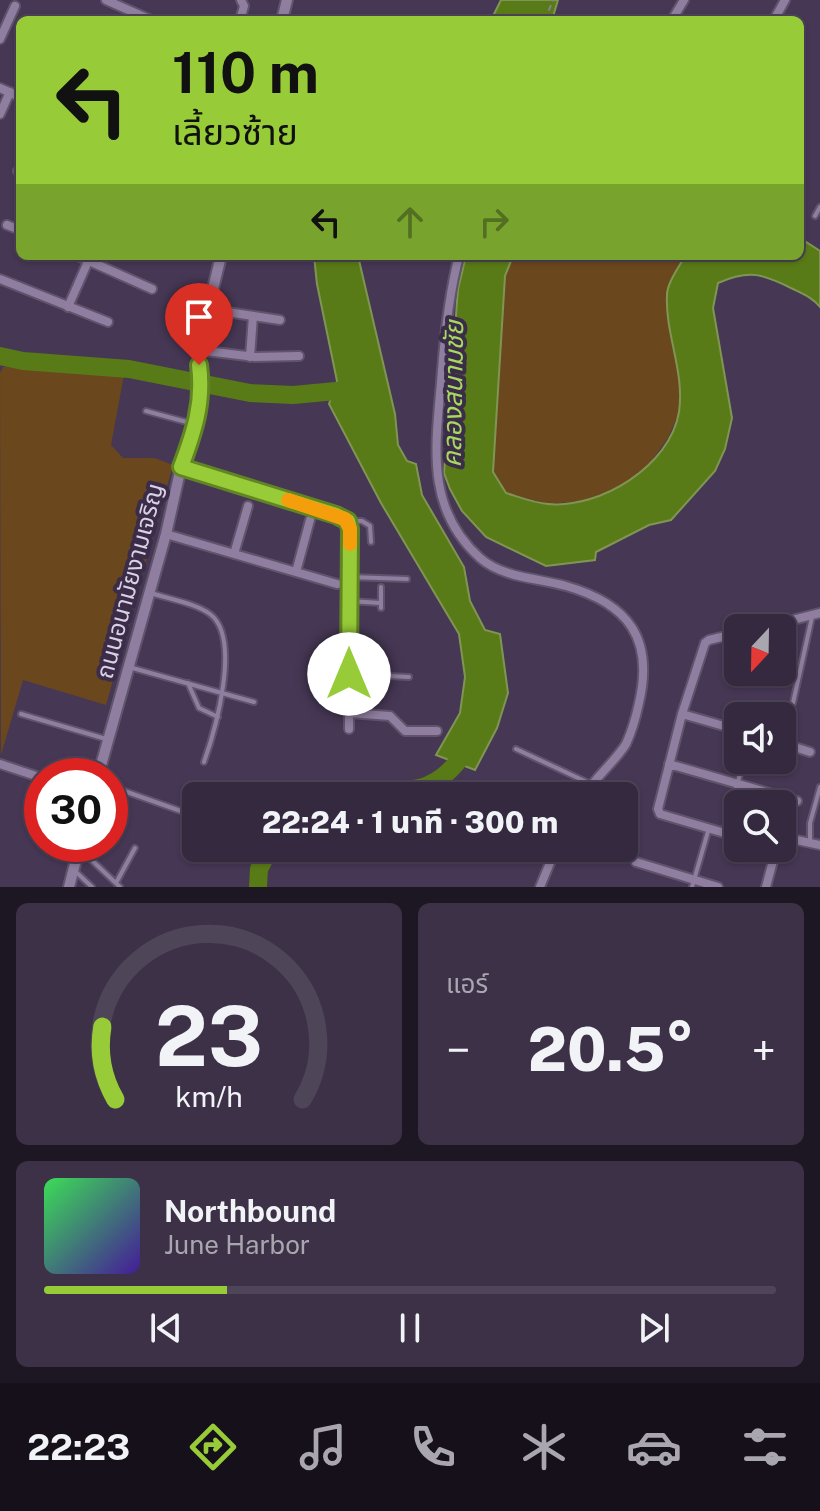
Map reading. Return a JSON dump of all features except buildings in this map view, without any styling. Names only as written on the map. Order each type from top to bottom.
[{"type":"street","points":[[106,0],[142,16]]},
{"type":"street","points":[[0,39],[15,6]]},
{"type":"street","points":[[0,88],[16,95]]},
{"type":"street","points":[[0,114],[10,92]]},
{"type":"street","points":[[7,225],[16,228]]},
{"type":"street","points":[[68,307],[88,260]]},
{"type":"street","points":[[93,260],[152,289]]},
{"type":"street","name":"ถนนอนามัยงามเจริญ","points":[[103,758],[166,534],[181,467],[197,424],[202,394],[198,350],[219,260]]},
{"type":"street","points":[[458,260],[447,308],[434,451],[442,499],[467,544],[489,565],[569,587],[607,603],[628,620],[638,637],[644,658],[643,683],[626,743],[593,782]]},
{"type":"street","points":[[0,279],[108,322]]},
{"type":"street","points":[[207,309],[280,320]]},
{"type":"street","points":[[250,357],[253,316]]},
{"type":"street","points":[[198,350],[250,357],[299,356]]},
{"type":"street","points":[[181,467],[348,521],[349,729]]},
{"type":"street","points":[[234,554],[248,506]]},
{"type":"street","points":[[296,572],[310,520]]},
{"type":"street","points":[[166,534],[337,584]]},
{"type":"street","points":[[796,620],[816,615]]},
{"type":"street","points":[[723,833],[659,813],[682,714],[706,641],[724,636]]},
{"type":"street","points":[[350,713],[390,716],[405,731],[437,731]]},
{"type":"street","points":[[682,714],[724,726]]},
{"type":"street","points":[[796,748],[810,752]]},
{"type":"street","points":[[0,764],[24,772]]},
{"type":"street","points":[[669,764],[797,801]]},
{"type":"street","points":[[796,840],[820,845]]},
{"type":"street","points":[[69,887],[76,862]]},
{"type":"street","points":[[540,887],[550,862]]},
{"type":"street","points":[[636,862],[693,884],[718,887]]},
{"type":"street","points":[[766,887],[773,862]]},
{"type":"lane","points":[[815,216],[820,207]]},
{"type":"lane","points":[[146,411],[197,424]]},
{"type":"lane","points":[[348,521],[362,521],[370,526],[371,542]]},
{"type":"lane","points":[[350,577],[407,579]]},
{"type":"lane","points":[[350,601],[381,606],[381,587]]},
{"type":"lane","points":[[149,592],[203,611],[216,620],[222,630],[223,693],[204,762]]},
{"type":"lane","points":[[793,702],[816,615]]},
{"type":"lane","points":[[128,667],[254,702]]},
{"type":"lane","points":[[349,674],[409,677]]},
{"type":"lane","points":[[188,683],[199,708],[218,717]]},
{"type":"lane","points":[[21,714],[108,740]]},
{"type":"lane","points":[[516,749],[587,782]]},
{"type":"lane","points":[[723,833],[740,774]]},
{"type":"lane","points":[[810,843],[808,833],[820,787]]},
{"type":"lane","points":[[128,792],[182,811]]},
{"type":"lane","points":[[693,884],[709,828]]},
{"type":"lane","points":[[95,862],[118,885],[135,848]]},
{"type":"lane","points":[[74,870],[92,887]]},
{"type":"shaded area","points":[[511,260],[683,260],[680,265],[679,413],[668,438],[647,467],[617,489],[584,501],[548,504],[506,493],[493,472],[505,276]]},
{"type":"shaded area","points":[[29,364],[113,371],[124,375],[111,445],[123,458],[155,458],[173,465],[106,705],[23,680],[1,755],[0,373],[3,367]]},
{"type":"water","points":[[501,0],[558,0],[553,16],[493,16]]},
{"type":"water","points":[[804,241],[820,251],[820,307],[804,295],[765,277],[739,276],[718,283],[713,308],[732,418],[725,449],[715,471],[671,520],[649,525],[596,552],[595,560],[546,566],[486,537],[462,511],[444,473],[458,289],[465,260],[511,260],[505,276],[493,472],[506,493],[543,503],[568,504],[610,491],[647,466],[673,432],[680,397],[667,310],[671,280],[683,260],[804,260]]},
{"type":"water","points":[[314,260],[359,260],[395,414],[398,445],[407,461],[416,464],[422,495],[464,567],[470,601],[485,630],[500,634],[508,693],[497,728],[475,770],[436,755],[460,713],[465,677],[459,634],[381,503],[329,404],[337,381]]},
{"type":"waterway","points":[[0,356],[23,361],[129,369],[250,393],[293,395],[358,389]]},
{"type":"waterway","name":"คลองสนามชัย","points":[[434,782],[453,767],[470,744]]},
{"type":"waterway","name":"คลองสนามชัย","points":[[258,887],[263,862]]},
{"type":"slow traffic","points":[[288,500],[348,521],[350,544]]},
{"type":"route","points":[[199,365],[202,394],[198,419],[181,467],[348,521],[349,674]]}]
